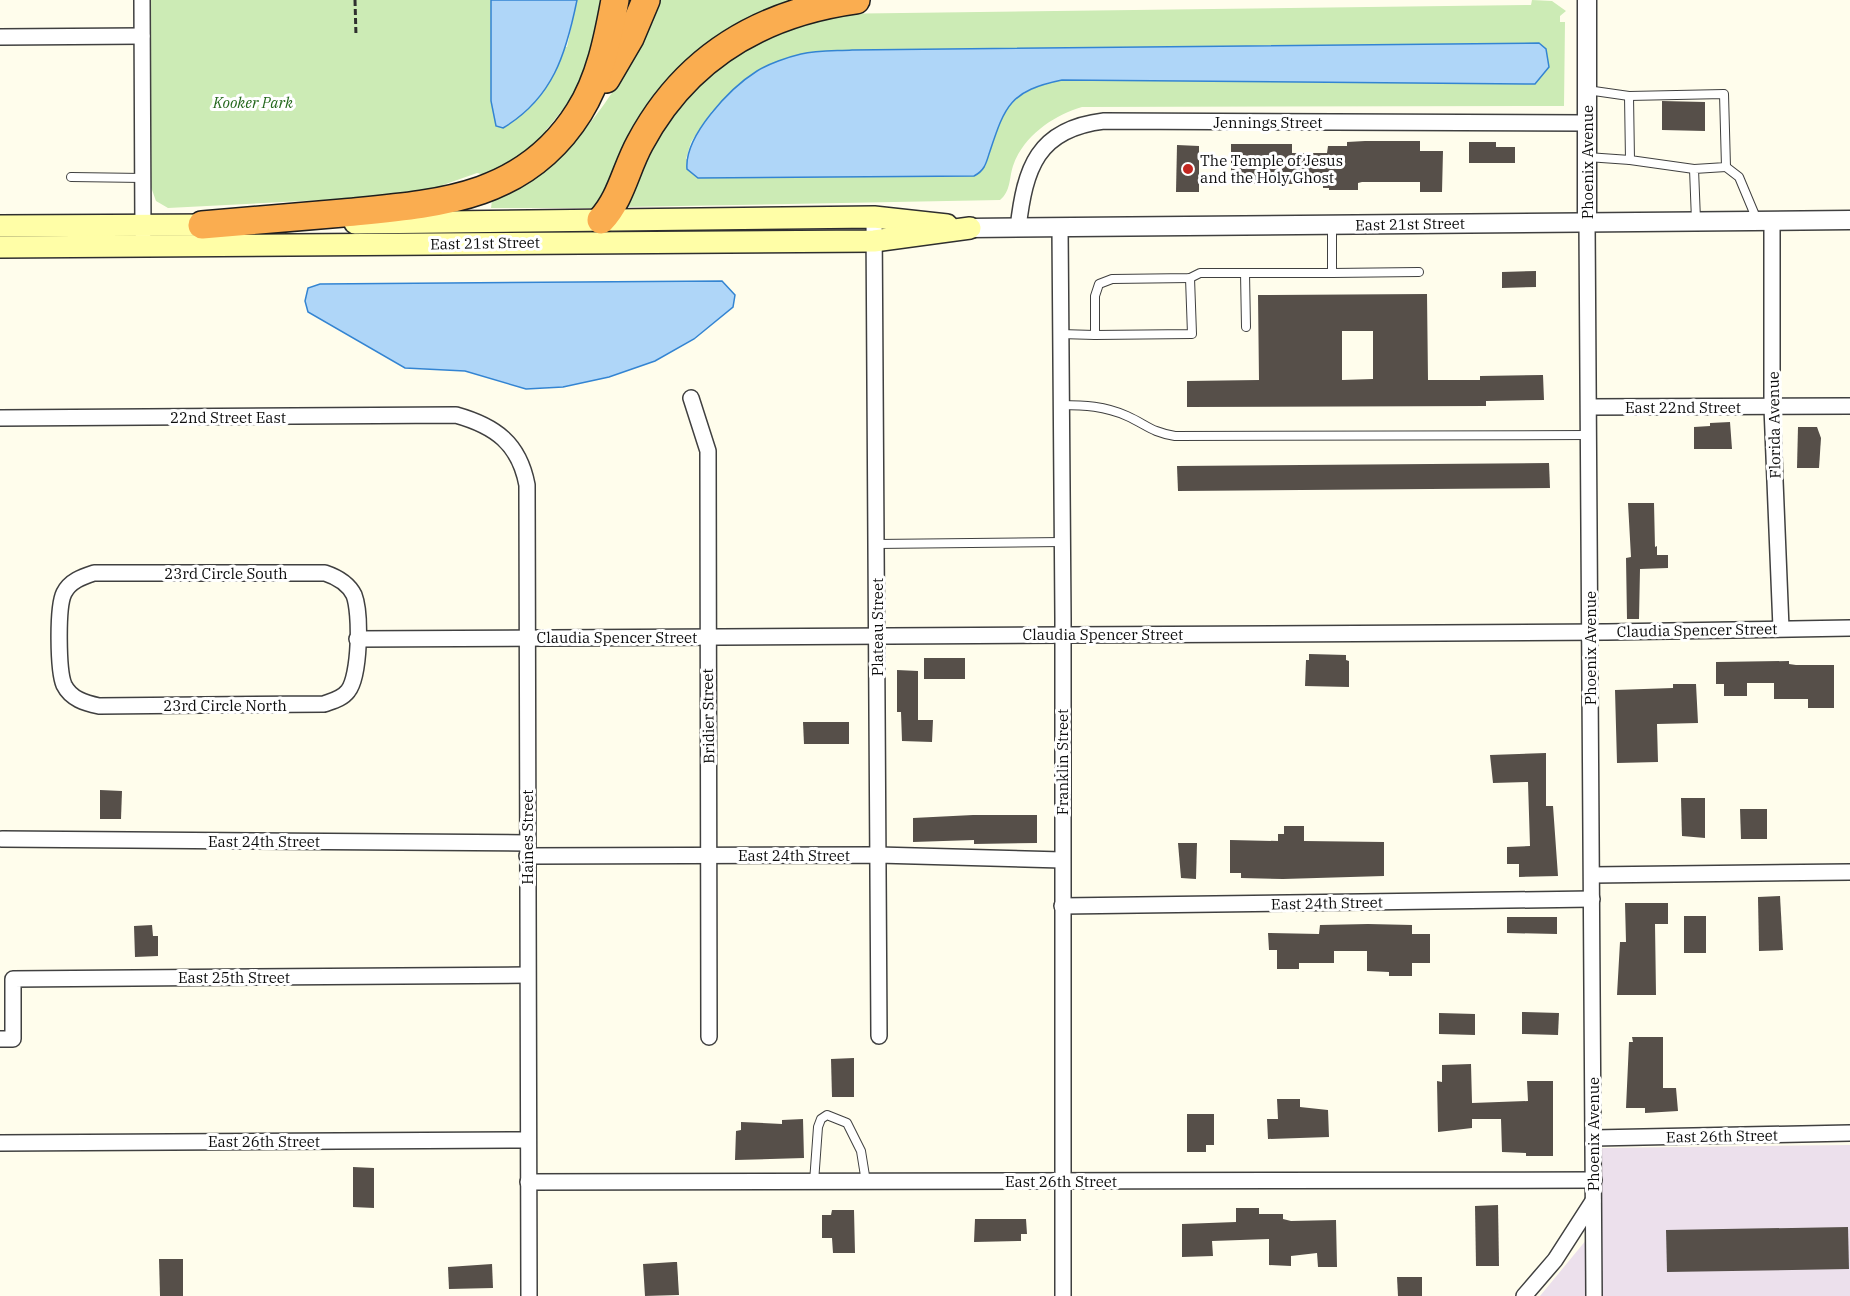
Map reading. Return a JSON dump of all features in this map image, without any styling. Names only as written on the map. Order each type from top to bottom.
[{"type":"highway","points":[[580,112],[597,74],[615,0]]},
{"type":"highway","points":[[202,225],[440,203],[481,192],[523,170],[555,144],[606,79],[630,38],[646,0]]},
{"type":"highway","points":[[602,220],[611,210],[639,144],[663,105],[688,76],[715,53],[747,33],[782,16],[818,5],[856,0]]},
{"type":"main road","name":"East 21st Street","points":[[0,226],[874,217],[970,228]]},
{"type":"main road","name":"East 21st Street","points":[[0,247],[874,241],[970,228]]},
{"type":"street","points":[[142,0],[143,246]]},
{"type":"street","name":"Phoenix Avenue","points":[[1587,0],[1594,1296]]},
{"type":"street","points":[[0,37],[142,36]]},
{"type":"street","name":"Jennings Street","points":[[1018,228],[1029,170],[1040,151],[1058,134],[1079,124],[1104,121],[1586,123]]},
{"type":"street","name":"Plateau Street","points":[[874,217],[879,1036]]},
{"type":"street","points":[[566,242],[602,220]]},
{"type":"street","name":"East 21st Street","points":[[970,228],[1850,220]]},
{"type":"street","name":"Florida Avenue","points":[[1765,221],[1781,628]]},
{"type":"street","name":"Franklin Street","points":[[1060,227],[1063,1296]]},
{"type":"street","name":"Bridier Street","points":[[691,398],[708,451],[709,1037]]},
{"type":"street","name":"East 22nd Street","points":[[1589,407],[1850,406]]},
{"type":"street","name":"22nd Street East","points":[[0,418],[456,415]]},
{"type":"street","name":"Haines Street","points":[[456,415],[482,422],[500,434],[515,451],[524,470],[527,485],[529,1296]]},
{"type":"street","name":"23rd Circle South","points":[[61,672],[61,605],[64,592],[71,583],[94,573],[325,573],[337,578],[353,594],[357,639]]},
{"type":"street","name":"Claudia Spencer Street","points":[[357,639],[1590,632],[1850,628]]},
{"type":"street","name":"23rd Circle North","points":[[61,672],[64,686],[74,697],[99,706],[324,704],[342,696],[353,682],[357,670],[357,639]]},
{"type":"street","name":"East 24th Street","points":[[2,839],[710,856],[878,855],[1062,860]]},
{"type":"street","points":[[1592,876],[1850,872]]},
{"type":"street","name":"East 24th Street","points":[[1062,906],[1592,899]]},
{"type":"street","name":"East 25th Street","points":[[0,1039],[13,1039],[13,979],[528,975]]},
{"type":"street","name":"East 26th Street","points":[[1593,1138],[1850,1133]]},
{"type":"street","name":"East 26th Street","points":[[0,1143],[528,1140]]},
{"type":"street","name":"East 26th Street","points":[[528,1182],[1594,1180]]},
{"type":"street","points":[[1524,1296],[1555,1260],[1593,1201]]},
{"type":"lane","points":[[1586,90],[1629,96],[1724,94],[1726,167]]},
{"type":"lane","points":[[1629,96],[1630,159]]},
{"type":"lane","points":[[1587,157],[1630,159],[1694,169],[1726,167],[1739,177],[1765,221]]},
{"type":"lane","points":[[1694,169],[1696,222]]},
{"type":"lane","points":[[71,177],[143,178]]},
{"type":"lane","points":[[1332,225],[1332,273]]},
{"type":"lane","points":[[1095,335],[1095,296],[1099,284],[1112,279],[1190,278],[1200,273],[1419,272]]},
{"type":"lane","points":[[1245,273],[1246,327]]},
{"type":"lane","points":[[1060,334],[1192,334],[1190,278]]},
{"type":"lane","points":[[1061,405],[1096,405],[1127,416],[1155,433],[1175,436],[1589,435]]},
{"type":"lane","points":[[876,544],[1062,542]]},
{"type":"lane","points":[[814,1182],[818,1127],[821,1119],[827,1115],[847,1122],[861,1151],[866,1182]]},
{"type":"path","points":[[355,0],[356,36]]},
{"type":"shaded area","points":[[1850,1145],[1850,1296],[1540,1296],[1601,1222],[1602,1148]]},
{"type":"green space","name":"Kooker Park","points":[[150,0],[491,0],[492,33],[567,47],[577,0],[608,0],[600,36],[587,70],[569,101],[546,130],[551,135],[507,168],[487,174],[477,173],[443,185],[443,192],[418,195],[168,208],[156,201],[151,187]]},
{"type":"green space","points":[[659,0],[812,0],[733,32],[598,208],[491,208],[492,200],[520,185],[522,187],[567,149],[587,127],[635,54]]},
{"type":"green space","points":[[1532,0],[1552,1],[1566,11],[1560,16],[1560,22],[1565,22],[1564,106],[1082,107],[1050,121],[1024,145],[1013,166],[1008,188],[1000,200],[623,207],[669,112],[740,48],[825,14],[1531,5]],"holes":[[[1539,43],[1535,84],[1062,80],[1027,92],[1007,109],[985,167],[686,159],[691,142],[712,111],[801,54],[852,50]]]},
{"type":"water","points":[[491,0],[577,0],[568,39],[555,73],[534,103],[503,128],[496,126],[491,101]]},
{"type":"water","points":[[1539,43],[1546,49],[1549,67],[1535,84],[1062,80],[1044,84],[1020,96],[1005,112],[987,161],[980,172],[974,176],[698,178],[687,169],[688,156],[701,128],[734,89],[767,66],[784,59],[820,51]]},
{"type":"water","points":[[722,281],[735,295],[733,307],[694,339],[655,361],[609,377],[563,387],[526,389],[465,371],[405,368],[308,312],[305,301],[308,288],[320,284]]},
{"type":"building","points":[[1662,101],[1705,102],[1705,131],[1662,130]]},
{"type":"building","points":[[1420,141],[1420,151],[1443,151],[1442,192],[1420,192],[1420,182],[1362,182],[1358,183],[1358,190],[1329,190],[1329,188],[1323,188],[1323,184],[1231,184],[1231,144],[1292,144],[1292,153],[1327,153],[1328,146],[1347,146],[1347,142]]},
{"type":"building","points":[[1469,142],[1496,142],[1496,147],[1515,147],[1515,163],[1469,163]]},
{"type":"building","name":"The Temple of Jesus and the Holy Ghost","points":[[1177,145],[1199,146],[1199,192],[1176,192]]},
{"type":"building","points":[[1536,271],[1536,287],[1502,288],[1502,272]]},
{"type":"building","points":[[1427,294],[1428,380],[1480,380],[1480,376],[1543,375],[1544,400],[1486,401],[1486,406],[1187,407],[1187,381],[1259,380],[1258,295]],"holes":[[[1342,331],[1373,331],[1373,379],[1342,380]]]},
{"type":"building","points":[[1730,422],[1732,449],[1694,449],[1694,427]]},
{"type":"building","points":[[1798,427],[1817,427],[1821,438],[1819,468],[1797,468]]},
{"type":"building","points":[[1549,463],[1550,488],[1178,491],[1177,466]]},
{"type":"building","points":[[1628,503],[1654,503],[1657,555],[1668,555],[1668,568],[1640,569],[1639,619],[1627,619],[1626,558],[1631,557]]},
{"type":"building","points":[[1309,654],[1346,655],[1346,660],[1349,661],[1349,687],[1305,686],[1306,660],[1309,660]]},
{"type":"building","points":[[924,658],[965,658],[965,679],[924,679]]},
{"type":"building","points":[[1789,661],[1789,664],[1796,665],[1834,665],[1834,708],[1808,708],[1808,699],[1774,699],[1774,683],[1747,683],[1747,696],[1724,696],[1724,684],[1716,684],[1716,662]]},
{"type":"building","points":[[897,670],[918,671],[918,720],[933,720],[932,742],[902,741],[901,712],[897,712]]},
{"type":"building","points":[[1673,684],[1696,684],[1698,723],[1657,724],[1658,762],[1617,763],[1615,690],[1673,688]]},
{"type":"building","points":[[803,722],[849,722],[849,744],[804,744]]},
{"type":"building","points":[[1546,753],[1546,806],[1553,806],[1558,876],[1519,877],[1519,864],[1507,864],[1507,847],[1530,846],[1528,782],[1493,783],[1490,755]]},
{"type":"building","points":[[100,790],[122,791],[121,819],[100,819]]},
{"type":"building","points":[[1681,798],[1705,798],[1705,838],[1682,836]]},
{"type":"building","points":[[1740,809],[1767,809],[1767,839],[1741,839]]},
{"type":"building","points":[[1037,815],[1037,843],[974,844],[974,840],[913,842],[913,818]]},
{"type":"building","points":[[1284,826],[1304,826],[1304,841],[1384,842],[1384,876],[1283,879],[1241,878],[1241,873],[1230,873],[1230,840],[1278,841],[1278,834],[1284,834]]},
{"type":"building","points":[[1178,843],[1197,843],[1196,879],[1181,878]]},
{"type":"building","points":[[1780,896],[1783,950],[1759,951],[1758,897]]},
{"type":"building","points":[[1625,903],[1668,903],[1668,924],[1655,924],[1656,995],[1617,995],[1620,942],[1626,942]]},
{"type":"building","points":[[1684,916],[1706,916],[1706,953],[1684,953]]},
{"type":"building","points":[[1507,917],[1557,917],[1557,934],[1507,933]]},
{"type":"building","points":[[152,925],[153,936],[158,936],[158,956],[135,957],[134,926]]},
{"type":"building","points":[[1320,925],[1412,925],[1412,934],[1430,934],[1430,963],[1412,963],[1412,976],[1389,976],[1389,972],[1367,971],[1367,951],[1334,951],[1334,963],[1299,963],[1299,969],[1277,969],[1277,950],[1269,950],[1268,933],[1319,934]]},
{"type":"building","points":[[1522,1012],[1559,1013],[1558,1035],[1522,1034]]},
{"type":"building","points":[[1439,1013],[1475,1014],[1475,1035],[1439,1034]]},
{"type":"building","points":[[1632,1037],[1663,1037],[1663,1088],[1676,1088],[1678,1111],[1645,1113],[1645,1108],[1626,1108],[1629,1042],[1633,1042]]},
{"type":"building","points":[[854,1058],[854,1097],[832,1097],[831,1059]]},
{"type":"building","points":[[1471,1064],[1472,1103],[1528,1101],[1527,1081],[1553,1081],[1553,1156],[1526,1156],[1526,1153],[1502,1152],[1501,1119],[1472,1119],[1472,1128],[1438,1132],[1437,1081],[1442,1082],[1442,1065]]},
{"type":"building","points":[[1277,1099],[1300,1099],[1300,1107],[1328,1110],[1329,1137],[1268,1139],[1267,1119],[1278,1119]]},
{"type":"building","points":[[1187,1114],[1214,1114],[1214,1145],[1206,1145],[1206,1152],[1187,1152]]},
{"type":"building","points":[[803,1119],[804,1158],[735,1160],[736,1131],[741,1130],[741,1122],[782,1124],[782,1120]]},
{"type":"building","points":[[353,1167],[374,1168],[374,1208],[353,1207]]},
{"type":"building","points":[[1498,1205],[1499,1266],[1476,1266],[1475,1206]]},
{"type":"building","points":[[1236,1208],[1259,1208],[1259,1214],[1283,1214],[1283,1219],[1291,1221],[1336,1220],[1337,1267],[1318,1267],[1317,1253],[1291,1256],[1291,1266],[1269,1265],[1269,1239],[1212,1241],[1213,1256],[1182,1257],[1182,1224],[1236,1222]]},
{"type":"building","points":[[832,1210],[854,1210],[855,1253],[833,1253],[832,1238],[822,1238],[822,1215],[831,1215]]},
{"type":"building","points":[[975,1219],[1026,1219],[1027,1234],[1021,1234],[1021,1241],[974,1242]]},
{"type":"building","points":[[1848,1227],[1849,1269],[1667,1272],[1666,1230]]},
{"type":"building","points":[[159,1259],[183,1259],[183,1296],[160,1296]]},
{"type":"building","points":[[677,1262],[679,1295],[645,1296],[643,1264]]},
{"type":"building","points":[[492,1264],[493,1288],[449,1289],[448,1267]]},
{"type":"building","points":[[1397,1277],[1422,1277],[1422,1296],[1398,1296]]},
{"type":"place","name":"The Temple of Jesus and the Holy Ghost","points":[[1188,169]]}]
